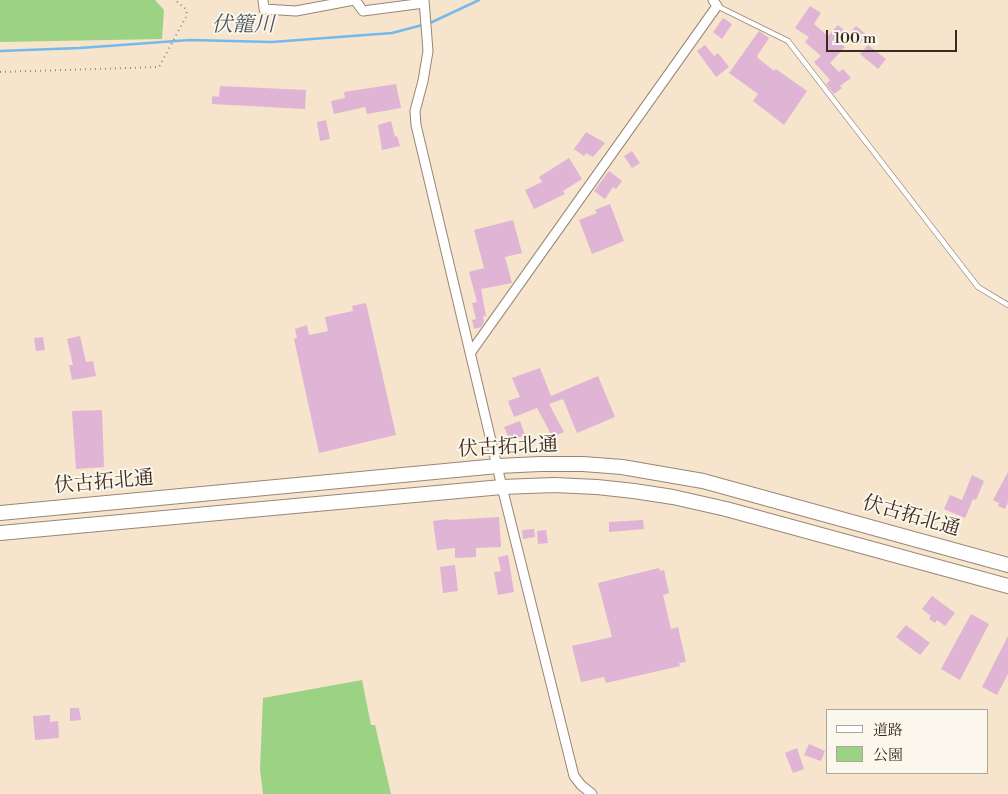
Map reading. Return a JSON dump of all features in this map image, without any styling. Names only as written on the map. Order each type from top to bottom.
[{"type":"main road","name":"伏古拓北通","points":[[0,513],[498,466],[583,464],[622,467],[703,481],[1008,565]]},
{"type":"main road","name":"伏古拓北通","points":[[0,534],[502,487],[554,485],[597,487],[673,497],[1008,586]]},
{"type":"street","points":[[263,0],[264,9],[296,11],[309,4],[355,0],[363,11],[424,4],[428,51],[415,111],[416,125],[502,487],[574,776],[592,794]]},
{"type":"street","points":[[471,352],[715,3]]},
{"type":"lane","points":[[715,3],[788,41],[978,287],[1008,305]]},
{"type":"lane","points":[[581,785],[585,794]]},
{"type":"path","points":[[0,72],[159,67],[187,15],[186,9],[174,0]]},
{"type":"green space","points":[[0,0],[155,0],[164,10],[162,39],[0,42]]},
{"type":"green space","points":[[362,680],[371,725],[375,725],[391,794],[263,794],[260,769],[263,698]]},
{"type":"building","points":[[810,6],[821,13],[814,24],[828,36],[838,25],[846,32],[838,41],[845,47],[830,63],[839,72],[843,69],[851,78],[840,86],[842,88],[834,94],[826,84],[830,80],[814,62],[821,56],[805,42],[809,37],[795,28]]},
{"type":"building","points":[[723,18],[732,24],[722,39],[713,32]]},
{"type":"building","points":[[856,26],[868,36],[862,44],[850,33]]},
{"type":"building","points":[[759,31],[769,38],[757,56],[758,58],[774,71],[776,69],[807,91],[784,125],[753,101],[758,94],[729,73]]},
{"type":"building","points":[[705,45],[714,56],[718,53],[729,67],[716,77],[697,51]]},
{"type":"building","points":[[868,45],[886,59],[878,69],[860,54]]},
{"type":"building","points":[[396,84],[401,108],[367,114],[365,107],[334,114],[331,101],[345,98],[344,92]]},
{"type":"building","points":[[220,86],[306,90],[305,109],[212,104],[212,96],[219,97]]},
{"type":"building","points":[[326,120],[330,139],[320,141],[317,122]]},
{"type":"building","points":[[391,121],[395,137],[397,136],[400,146],[382,150],[378,125]]},
{"type":"building","points":[[586,132],[605,143],[593,157],[586,153],[584,156],[574,149]]},
{"type":"building","points":[[632,151],[640,163],[632,168],[624,156]]},
{"type":"building","points":[[569,158],[582,179],[563,191],[565,194],[534,209],[525,190],[542,182],[539,177]]},
{"type":"building","points":[[609,171],[622,181],[616,189],[613,187],[605,199],[594,191]]},
{"type":"building","points":[[610,204],[624,241],[592,254],[579,220],[597,213],[595,210]]},
{"type":"building","points":[[513,220],[522,253],[505,257],[512,283],[481,289],[486,316],[483,316],[484,322],[481,327],[474,329],[472,320],[476,319],[472,303],[477,302],[469,272],[484,268],[474,230]]},
{"type":"building","points":[[366,303],[396,435],[319,453],[294,339],[297,338],[295,329],[307,325],[309,335],[328,331],[325,317],[353,311],[352,306]]},
{"type":"building","points":[[80,336],[86,362],[93,361],[96,376],[72,380],[69,365],[73,365],[67,339]]},
{"type":"building","points":[[43,337],[45,350],[36,351],[34,338]]},
{"type":"building","points":[[540,368],[551,396],[598,376],[615,417],[577,433],[563,399],[549,404],[564,432],[557,435],[555,432],[551,434],[537,408],[514,417],[508,401],[520,397],[512,378]]},
{"type":"building","points":[[102,410],[104,467],[76,469],[72,411]]},
{"type":"building","points":[[520,421],[525,435],[510,441],[504,427]]},
{"type":"building","points":[[1008,472],[1008,502],[1005,509],[998,506],[999,503],[993,500]]},
{"type":"building","points":[[972,475],[984,481],[976,500],[973,499],[965,518],[944,509],[950,495],[962,500]]},
{"type":"building","points":[[499,517],[501,547],[476,548],[476,557],[455,558],[455,548],[437,550],[433,521]]},
{"type":"building","points":[[643,520],[644,529],[609,532],[609,522]]},
{"type":"building","points":[[534,529],[535,537],[523,539],[522,530]]},
{"type":"building","points":[[546,530],[548,543],[538,544],[537,531]]},
{"type":"building","points":[[508,555],[514,592],[498,595],[494,572],[501,571],[498,557]]},
{"type":"building","points":[[455,565],[458,591],[443,593],[440,567]]},
{"type":"building","points":[[659,568],[660,571],[664,570],[669,593],[663,595],[671,629],[678,627],[686,662],[679,663],[680,666],[606,683],[604,677],[581,682],[572,646],[612,637],[598,583]]},
{"type":"building","points":[[932,596],[955,613],[945,626],[937,620],[935,623],[929,619],[931,616],[922,609]]},
{"type":"building","points":[[971,614],[989,624],[960,680],[941,669]]},
{"type":"building","points":[[906,625],[930,643],[920,655],[896,637]]},
{"type":"building","points":[[1008,636],[1008,674],[997,695],[982,687]]},
{"type":"building","points":[[70,708],[79,708],[81,720],[70,721]]},
{"type":"building","points":[[50,715],[50,722],[58,721],[59,738],[35,740],[33,716]]},
{"type":"building","points":[[809,744],[825,751],[821,761],[804,755]]},
{"type":"building","points":[[797,748],[804,769],[793,773],[785,753]]},
{"type":"waterway","name":"伏籠川","points":[[0,51],[80,48],[190,40],[272,42],[392,33],[430,23],[479,0]]}]
